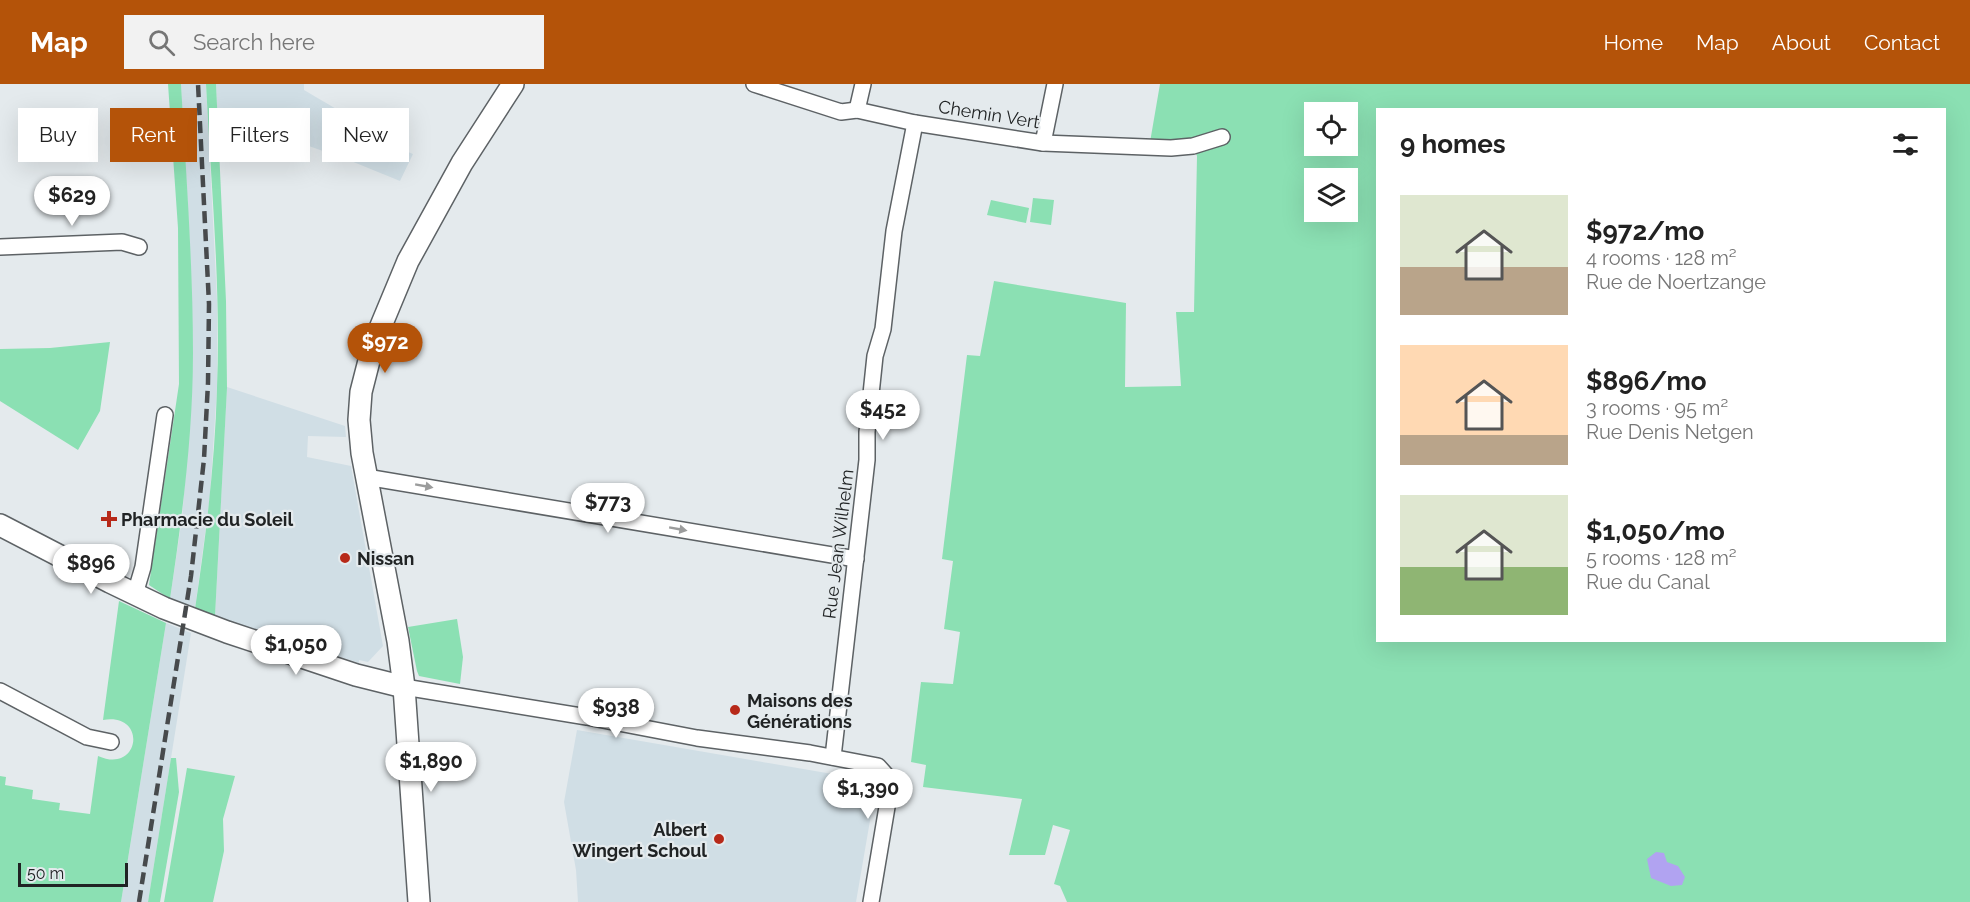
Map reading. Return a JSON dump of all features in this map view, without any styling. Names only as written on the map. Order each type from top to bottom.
[{"type":"main road","points":[[419,902],[404,687],[398,640],[366,477],[359,420],[361,392],[373,345],[408,261],[462,163],[513,84]]},
{"type":"main road","points":[[0,525],[135,594],[201,622],[356,675],[404,687]]},
{"type":"street","name":"Chemin Vert","points":[[754,84],[841,112],[857,110],[915,123],[1042,143],[1171,148],[1193,146],[1222,137]]},
{"type":"street","points":[[857,110],[863,84]]},
{"type":"street","points":[[1042,143],[1054,84]]},
{"type":"street","name":"Rue Jean Wilhelm","points":[[833,757],[867,460],[867,432],[875,356],[883,329],[894,231],[915,123]]},
{"type":"street","points":[[0,247],[122,242],[139,247]]},
{"type":"street","points":[[135,594],[143,567],[165,415]]},
{"type":"street","points":[[366,477],[855,559]]},
{"type":"street","points":[[404,687],[587,717],[697,738],[833,757],[878,766],[888,776],[890,795],[871,902]]},
{"type":"street","points":[[0,692],[87,737],[111,742]]},
{"type":"shaded area","points":[[181,84],[206,84],[217,300],[217,387],[210,496],[195,609],[170,599],[182,518],[193,355],[185,162],[197,162],[197,108],[182,108]]},
{"type":"shaded area","points":[[216,84],[304,84],[304,90],[335,108],[322,108],[322,151],[310,146],[310,108],[217,108]]},
{"type":"shaded area","points":[[409,152],[413,154],[400,181],[353,162],[409,162]]},
{"type":"shaded area","points":[[227,387],[345,426],[346,437],[308,436],[307,457],[351,466],[383,646],[368,662],[359,660],[359,663],[215,616]]},
{"type":"shaded area","points":[[166,623],[191,633],[148,902],[121,902]]},
{"type":"shaded area","name":"Albert Wingert Schoul","points":[[577,730],[873,781],[872,809],[856,902],[578,902],[576,870],[564,802]]},
{"type":"shaded area","points":[[1656,852],[1664,853],[1667,862],[1678,866],[1685,877],[1682,885],[1671,886],[1651,878],[1647,859]]},
{"type":"green space","points":[[168,84],[181,84],[182,108],[170,108]]},
{"type":"green space","points":[[206,84],[216,84],[217,108],[209,108],[209,136]]},
{"type":"green space","points":[[1160,84],[1970,84],[1970,902],[1067,902],[1060,886],[1054,884],[1070,830],[1053,825],[1045,855],[1009,855],[1022,799],[923,787],[926,765],[911,762],[921,682],[953,684],[960,632],[944,629],[953,561],[942,559],[967,355],[980,356],[994,281],[1126,303],[1125,387],[1181,386],[1176,312],[1194,312],[1197,156],[1193,146],[1149,148]]},
{"type":"green space","points":[[173,162],[186,162],[191,253],[193,384],[183,507],[170,599],[149,585],[179,384],[178,228]]},
{"type":"green space","points":[[211,162],[220,162],[226,301],[227,388],[215,616],[195,609],[206,527],[216,416],[217,274]]},
{"type":"green space","points":[[1033,198],[1054,200],[1051,225],[1030,222]]},
{"type":"green space","points":[[991,200],[1029,208],[1026,223],[987,215]]},
{"type":"green space","points":[[110,342],[100,411],[78,450],[0,401],[0,349],[50,348]]},
{"type":"green space","points":[[119,601],[166,623],[121,902],[0,902],[0,776],[6,777],[5,785],[33,790],[32,799],[60,803],[59,810],[90,814],[98,756],[112,760],[123,757],[130,751],[133,742],[132,733],[127,725],[117,720],[103,720]]},
{"type":"green space","points":[[457,619],[463,657],[460,684],[419,676],[408,627]]},
{"type":"green space","points":[[171,758],[176,758],[179,792],[160,902],[148,902]]},
{"type":"green space","points":[[187,768],[235,776],[223,819],[224,851],[213,902],[164,902]]},
{"type":"railway","points":[[139,902],[191,576],[204,459],[209,304],[198,84]]},
{"type":"place","name":"Pharmacie du Soleil","points":[[109,519]]},
{"type":"place","name":"Nissan","points":[[345,558]]},
{"type":"place","name":"Maisons des Générations","points":[[735,710]]},
{"type":"place","name":"Albert Wingert Schoul","points":[[719,839]]}]
